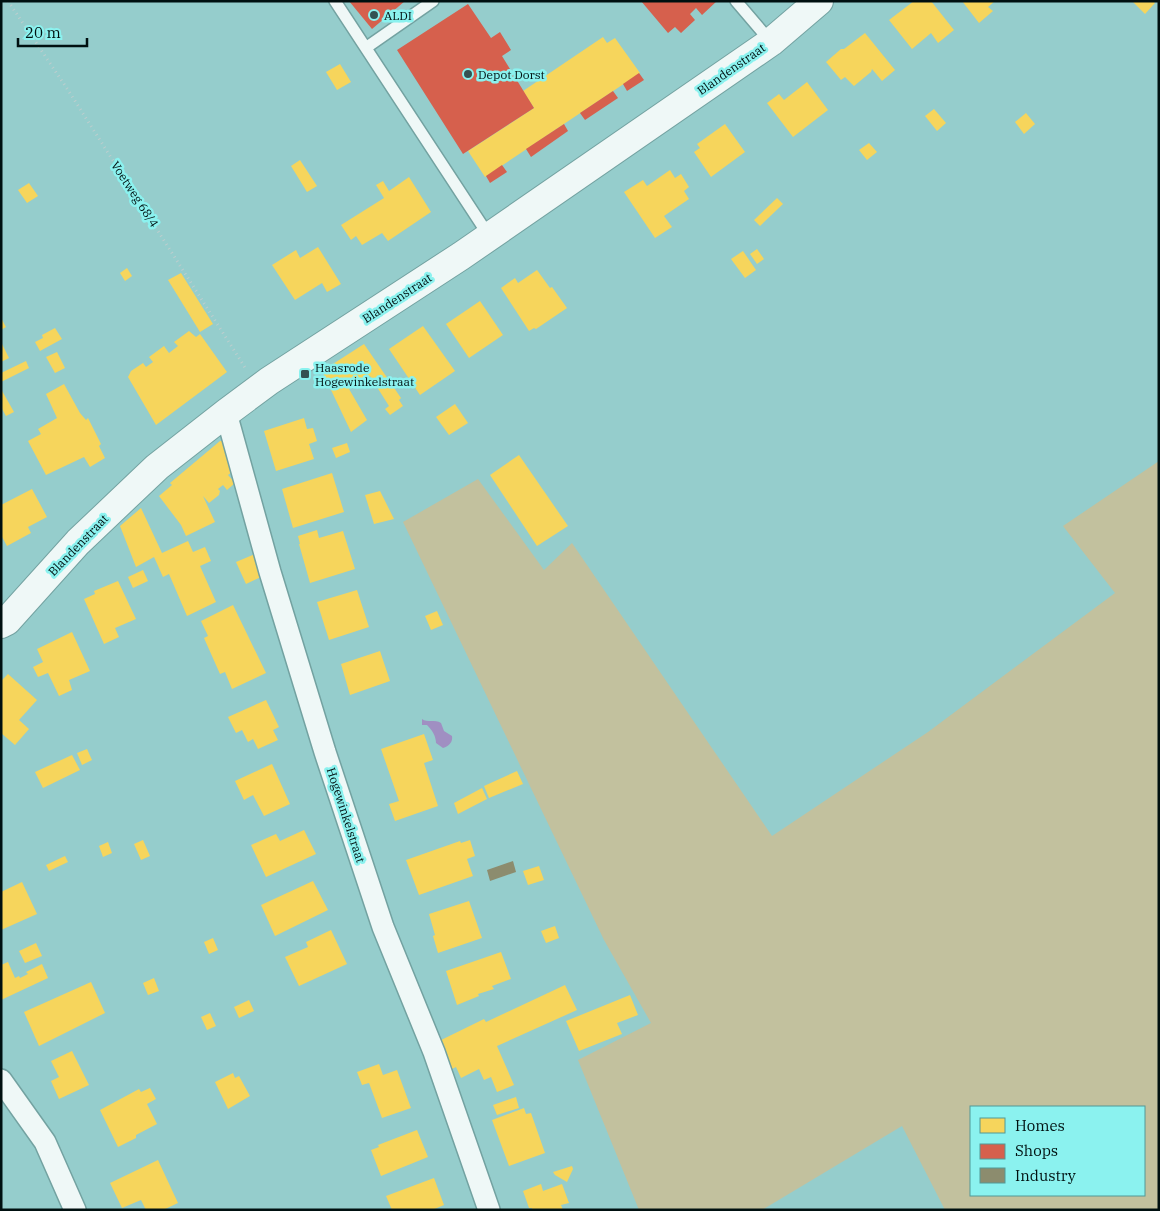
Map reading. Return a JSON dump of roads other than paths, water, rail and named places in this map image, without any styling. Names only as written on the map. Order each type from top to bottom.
[{"type":"street","name":"Blandenstraat","points":[[1,624],[6,621],[78,542],[157,467],[226,413],[259,388],[490,236],[771,42],[818,1]]},
{"type":"street","name":"Hogewinkelstraat","points":[[226,413],[270,572],[325,752],[383,927],[434,1052],[489,1210]]},
{"type":"street","points":[[1,1080],[45,1142],[76,1210]]},
{"type":"lane","points":[[336,1],[490,236]]},
{"type":"lane","points":[[367,47],[433,1]]},
{"type":"lane","points":[[736,1],[771,42]]},
{"type":"place","name":"ALDI","points":[[374,15]]},
{"type":"place","name":"Depot Dorst","points":[[468,74]]},
{"type":"place","name":"Haasrode Hogewinkelstraat","points":[[305,374]]}]
